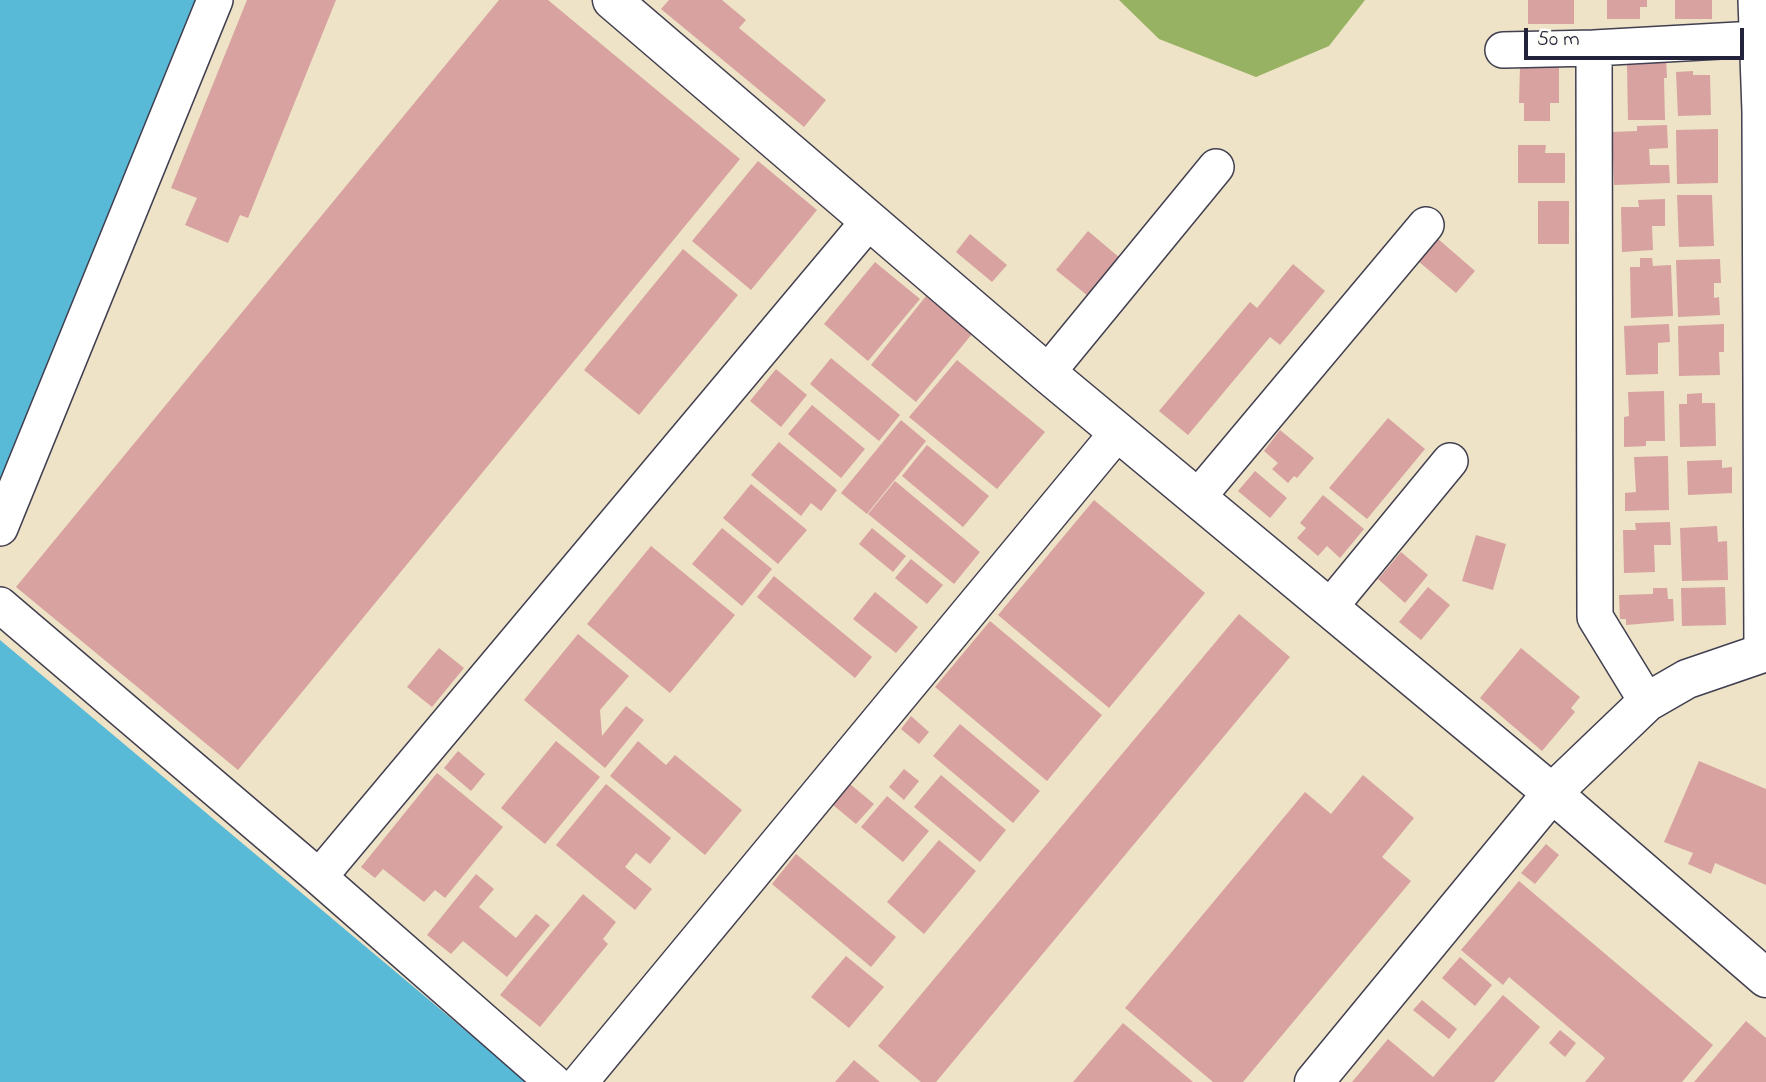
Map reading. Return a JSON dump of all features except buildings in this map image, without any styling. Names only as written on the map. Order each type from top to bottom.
[{"type":"street","points":[[0,528],[215,0]]},
{"type":"street","points":[[612,0],[1047,373],[1552,793],[1766,978]]},
{"type":"street","points":[[1314,1082],[1552,793],[1647,702],[1687,679],[1764,652],[1763,112],[1756,39],[1756,0]]},
{"type":"street","points":[[1503,50],[1756,39]]},
{"type":"street","points":[[1594,48],[1595,617],[1647,702]]},
{"type":"street","points":[[1047,373],[1216,167]]},
{"type":"street","points":[[319,877],[869,221]]},
{"type":"street","points":[[1197,498],[1426,225]]},
{"type":"street","points":[[580,1082],[1118,432]]},
{"type":"street","points":[[1329,608],[1450,461]]},
{"type":"street","points":[[0,605],[319,877],[553,1082]]},
{"type":"green space","points":[[1119,0],[1365,0],[1329,46],[1256,77],[1159,39]]},
{"type":"water","points":[[0,0],[196,0],[0,482]]},
{"type":"water","points":[[0,640],[527,1082],[0,1082]]}]
